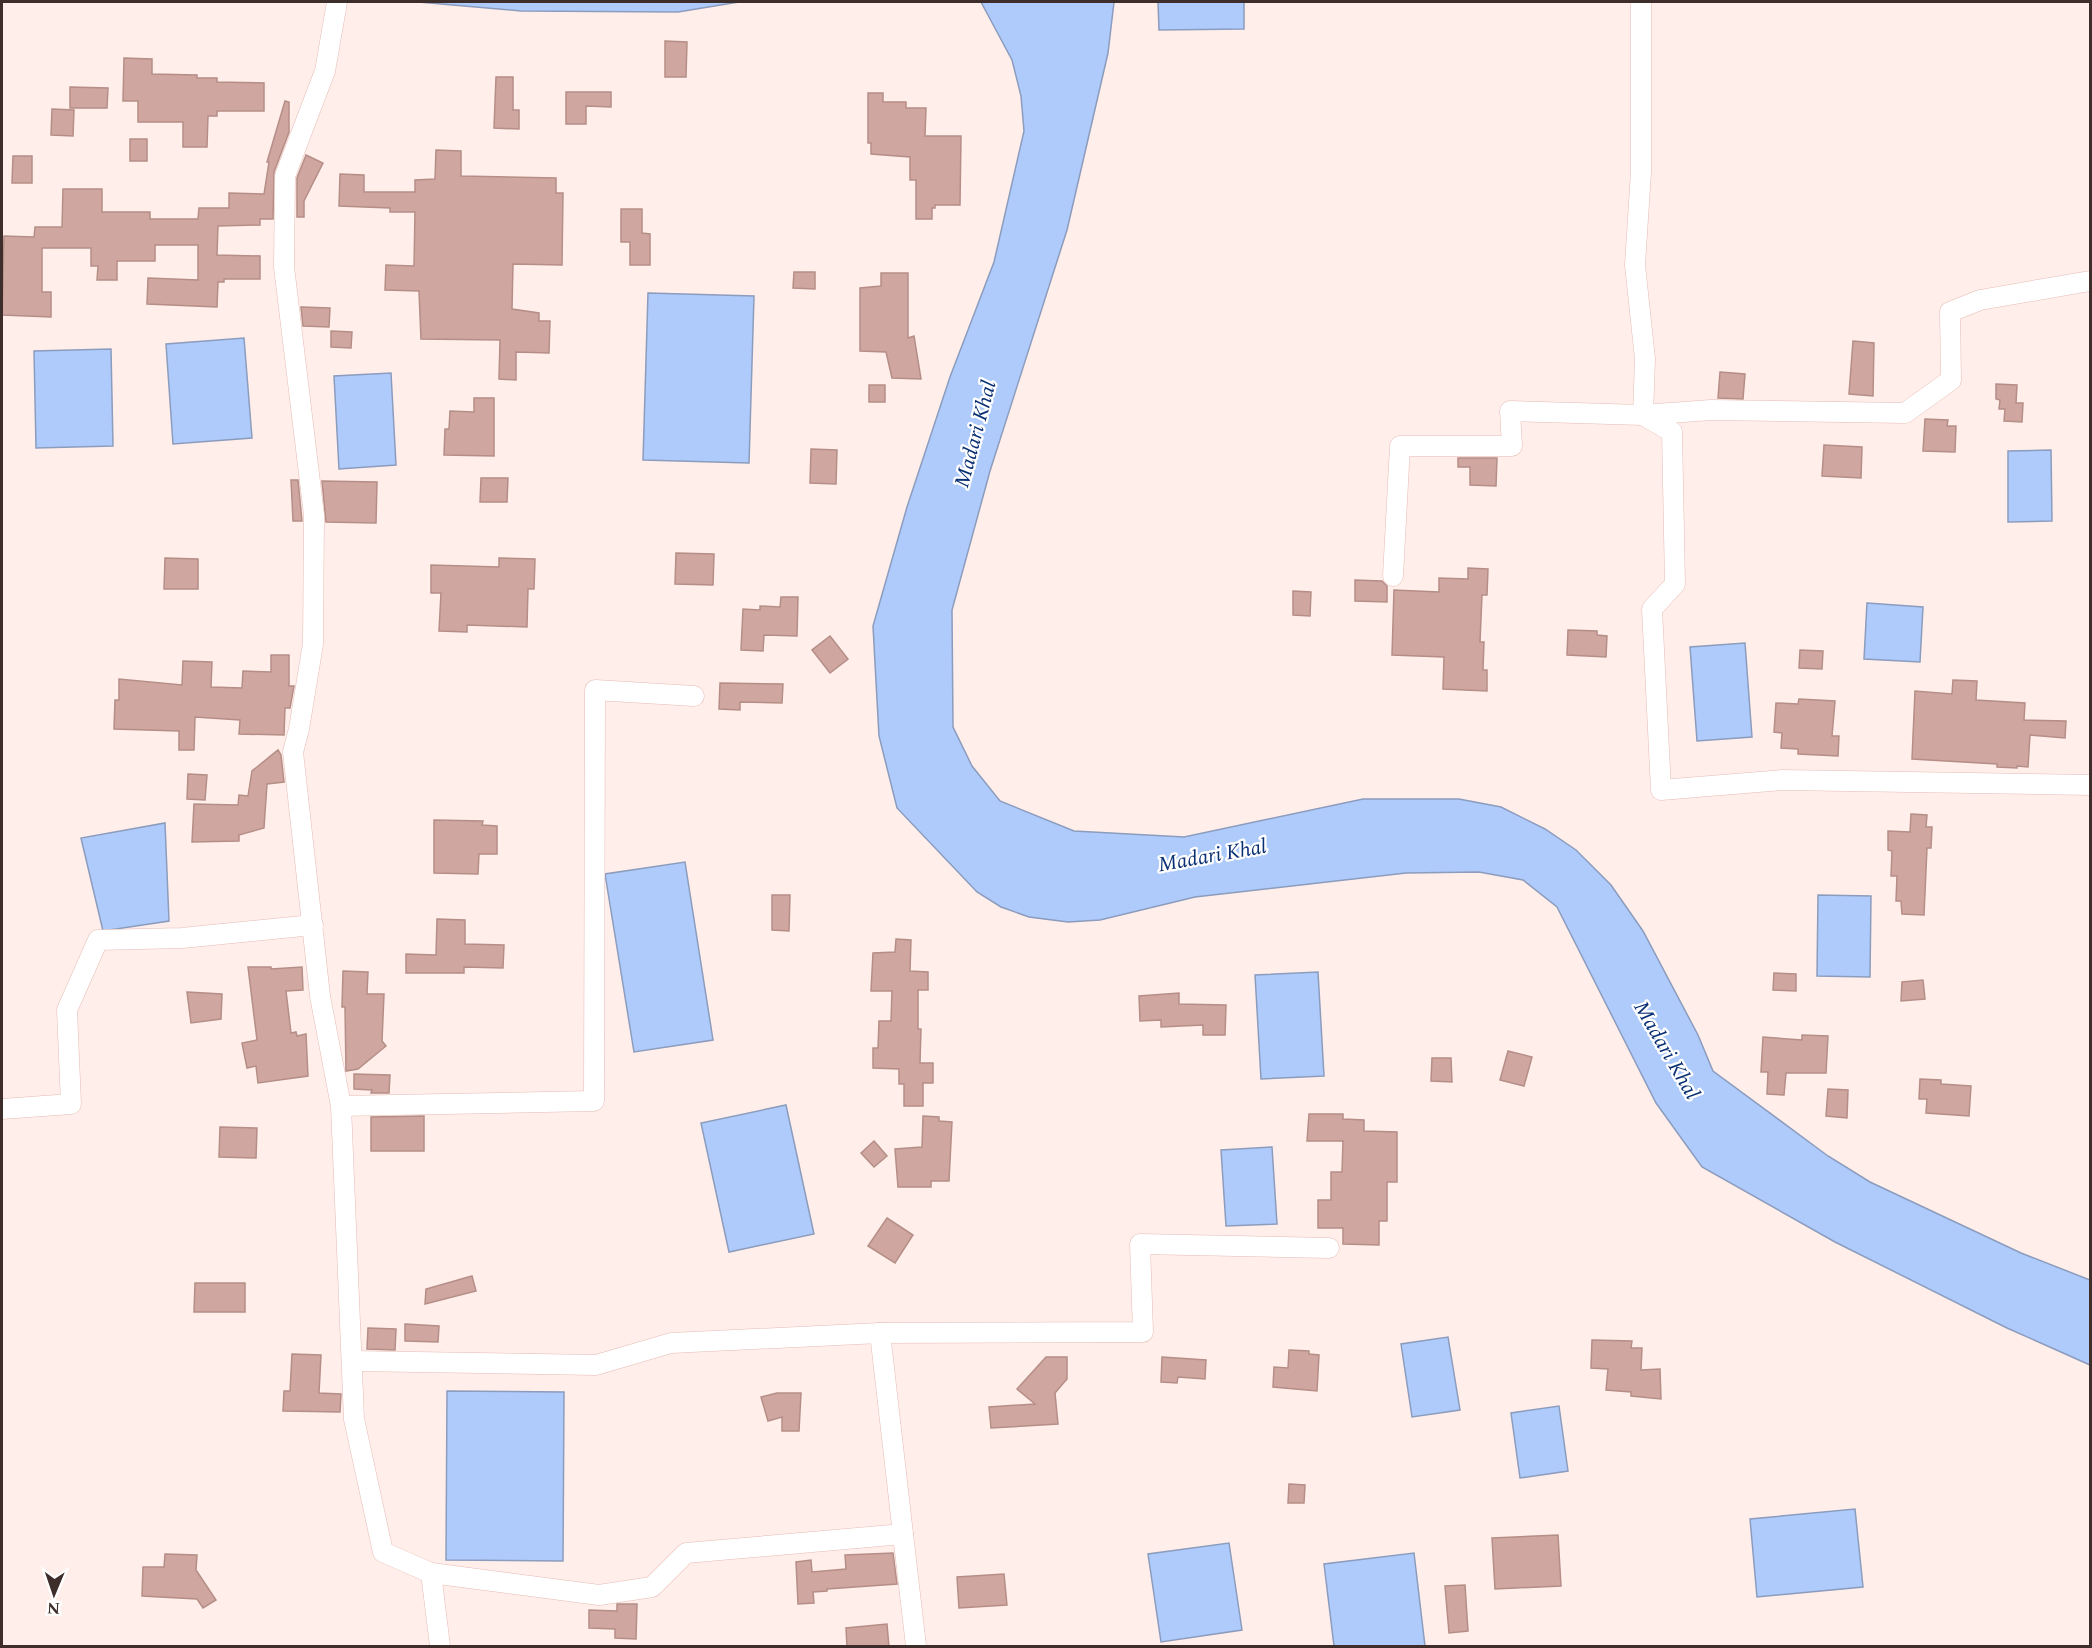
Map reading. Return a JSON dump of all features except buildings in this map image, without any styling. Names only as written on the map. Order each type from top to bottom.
[{"type":"street","points":[[337,2],[325,71],[285,176],[284,267],[314,515],[313,644],[300,729],[293,752],[320,996],[341,1106],[354,1419],[383,1552],[431,1574],[599,1594],[652,1587],[686,1553],[903,1533]]},
{"type":"street","points":[[1641,2],[1641,172],[1635,265],[1644,359],[1643,414]]},
{"type":"street","points":[[1393,576],[1400,446],[1512,446],[1510,411],[1643,414],[1711,410],[1905,413],[1951,380],[1950,312],[1980,300],[2091,281]]},
{"type":"street","points":[[1643,414],[1672,432],[1675,584],[1652,609],[1661,790],[1782,780],[2091,785]]},
{"type":"street","points":[[341,1106],[594,1101],[595,690],[694,696]]},
{"type":"street","points":[[2,1108],[71,1104],[68,1010],[98,940],[182,938],[312,925]]},
{"type":"street","points":[[352,1361],[597,1365],[671,1343],[880,1333],[1143,1332],[1140,1244],[1329,1248]]},
{"type":"street","points":[[880,1333],[916,1647]]},
{"type":"street","points":[[431,1574],[440,1647]]},
{"type":"water","points":[[418,2],[739,2],[678,12],[521,11]]},
{"type":"water","name":"Madari Khal","points":[[981,2],[1114,2],[1108,53],[1067,230],[990,471],[952,610],[953,727],[972,766],[1000,801],[1074,831],[1184,837],[1363,799],[1459,799],[1501,807],[1545,829],[1576,850],[1611,885],[1643,931],[1698,1035],[1713,1071],[1828,1156],[1870,1182],[2021,1253],[2090,1280],[2090,1365],[2007,1328],[1835,1242],[1702,1167],[1656,1103],[1557,907],[1523,880],[1479,872],[1406,873],[1195,897],[1100,920],[1068,922],[1029,917],[1001,907],[977,892],[897,808],[879,736],[873,626],[907,507],[950,377],[994,262],[1024,131],[1021,96],[1012,60]]},
{"type":"water","points":[[1158,2],[1244,2],[1244,29],[1159,30]]},
{"type":"water","points":[[648,293],[754,296],[749,463],[643,460]]},
{"type":"water","points":[[244,338],[252,438],[173,444],[166,344]]},
{"type":"water","points":[[111,349],[113,446],[36,448],[34,351]]},
{"type":"water","points":[[391,373],[396,465],[339,469],[334,376]]},
{"type":"water","points":[[2051,450],[2052,521],[2008,522],[2008,451]]},
{"type":"water","points":[[1867,603],[1923,607],[1920,662],[1864,659]]},
{"type":"water","points":[[1745,643],[1752,737],[1697,741],[1690,647]]},
{"type":"water","points":[[165,823],[169,921],[103,931],[81,838]]},
{"type":"water","points":[[685,862],[713,1040],[634,1052],[605,874]]},
{"type":"water","points":[[1818,895],[1871,896],[1870,977],[1817,976]]},
{"type":"water","points":[[1318,972],[1324,1076],[1261,1079],[1255,975]]},
{"type":"water","points":[[786,1105],[814,1234],[729,1252],[701,1123]]},
{"type":"water","points":[[1272,1147],[1277,1224],[1226,1226],[1221,1150]]},
{"type":"water","points":[[1448,1337],[1460,1410],[1412,1417],[1401,1344]]},
{"type":"water","points":[[447,1391],[564,1392],[563,1561],[446,1560]]},
{"type":"water","points":[[1559,1406],[1568,1471],[1520,1478],[1511,1413]]},
{"type":"water","points":[[1855,1509],[1863,1587],[1757,1597],[1750,1519]]},
{"type":"water","points":[[1229,1543],[1242,1630],[1161,1642],[1148,1554]]},
{"type":"water","points":[[1414,1553],[1425,1646],[1334,1646],[1324,1564]]}]
